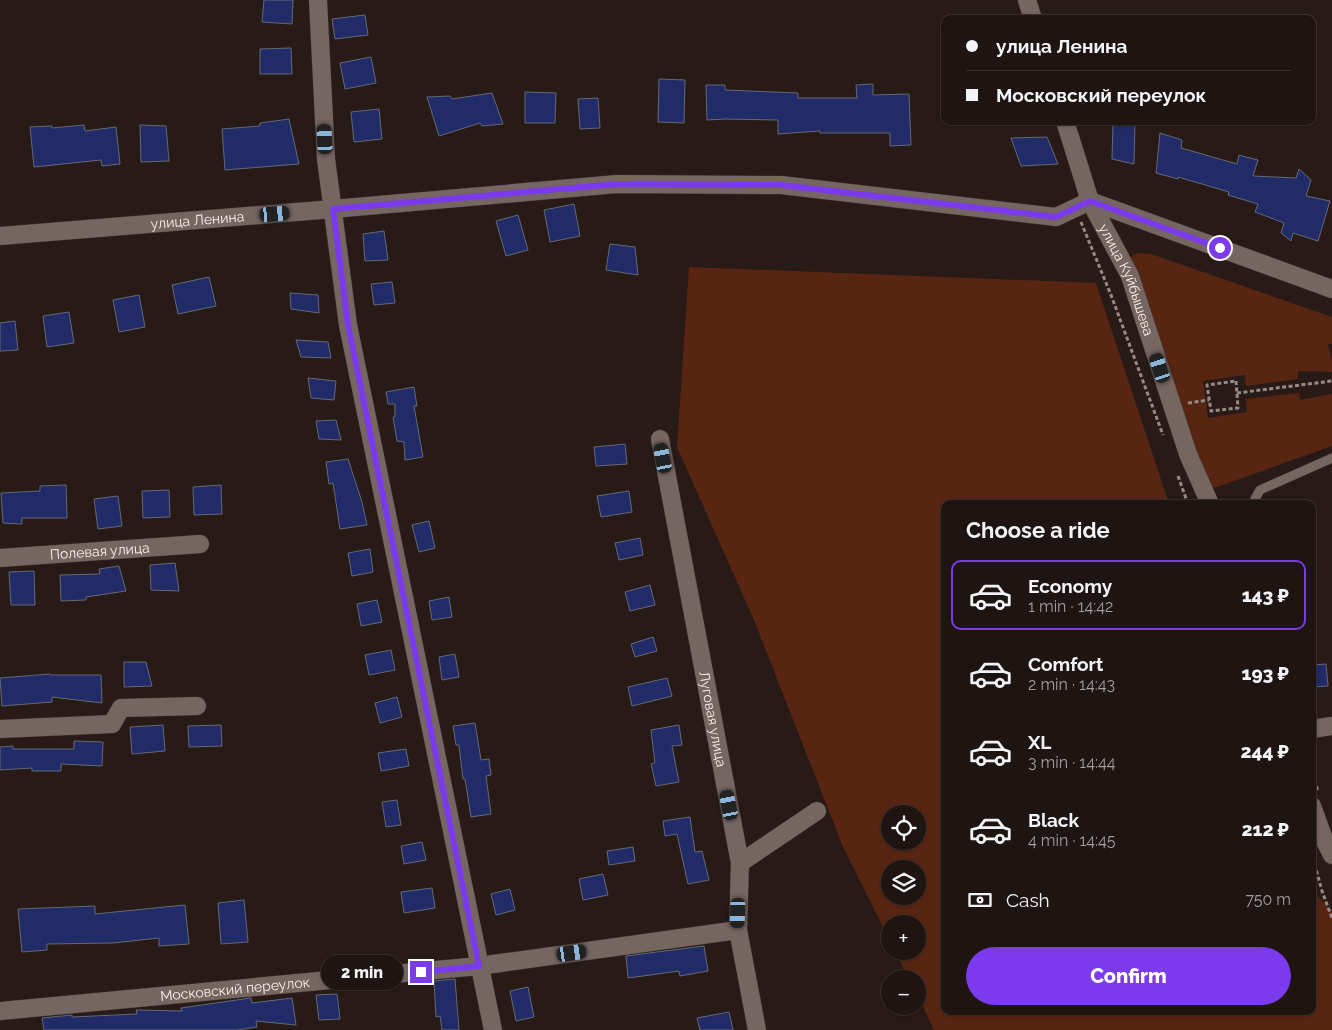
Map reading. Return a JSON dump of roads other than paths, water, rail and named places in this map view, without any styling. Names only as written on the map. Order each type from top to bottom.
[{"type":"street","points":[[318,0],[326,159],[348,325],[493,1030]]},
{"type":"street","points":[[1027,0],[1031,15]]},
{"type":"street","name":"улица Куйбышева","points":[[1066,125],[1082,204],[1130,276],[1188,454],[1208,500]]},
{"type":"street","name":"улица Ленина","points":[[0,236],[617,184],[781,185],[1056,217],[1082,204]]},
{"type":"street","points":[[1082,204],[1332,289]]},
{"type":"street","name":"Луговая улица","points":[[660,439],[740,863],[738,930],[757,1030]]},
{"type":"street","name":"Полевая улица","points":[[0,558],[200,544]]},
{"type":"street","points":[[0,729],[112,724],[121,708],[197,706]]},
{"type":"street","points":[[1316,728],[1332,726]]},
{"type":"street","points":[[740,863],[817,811]]},
{"type":"street","points":[[1316,817],[1332,855]]},
{"type":"street","name":"Московский переулок","points":[[0,1011],[479,966],[738,930]]},
{"type":"lane","points":[[1255,500],[1260,490],[1332,458]]}]
